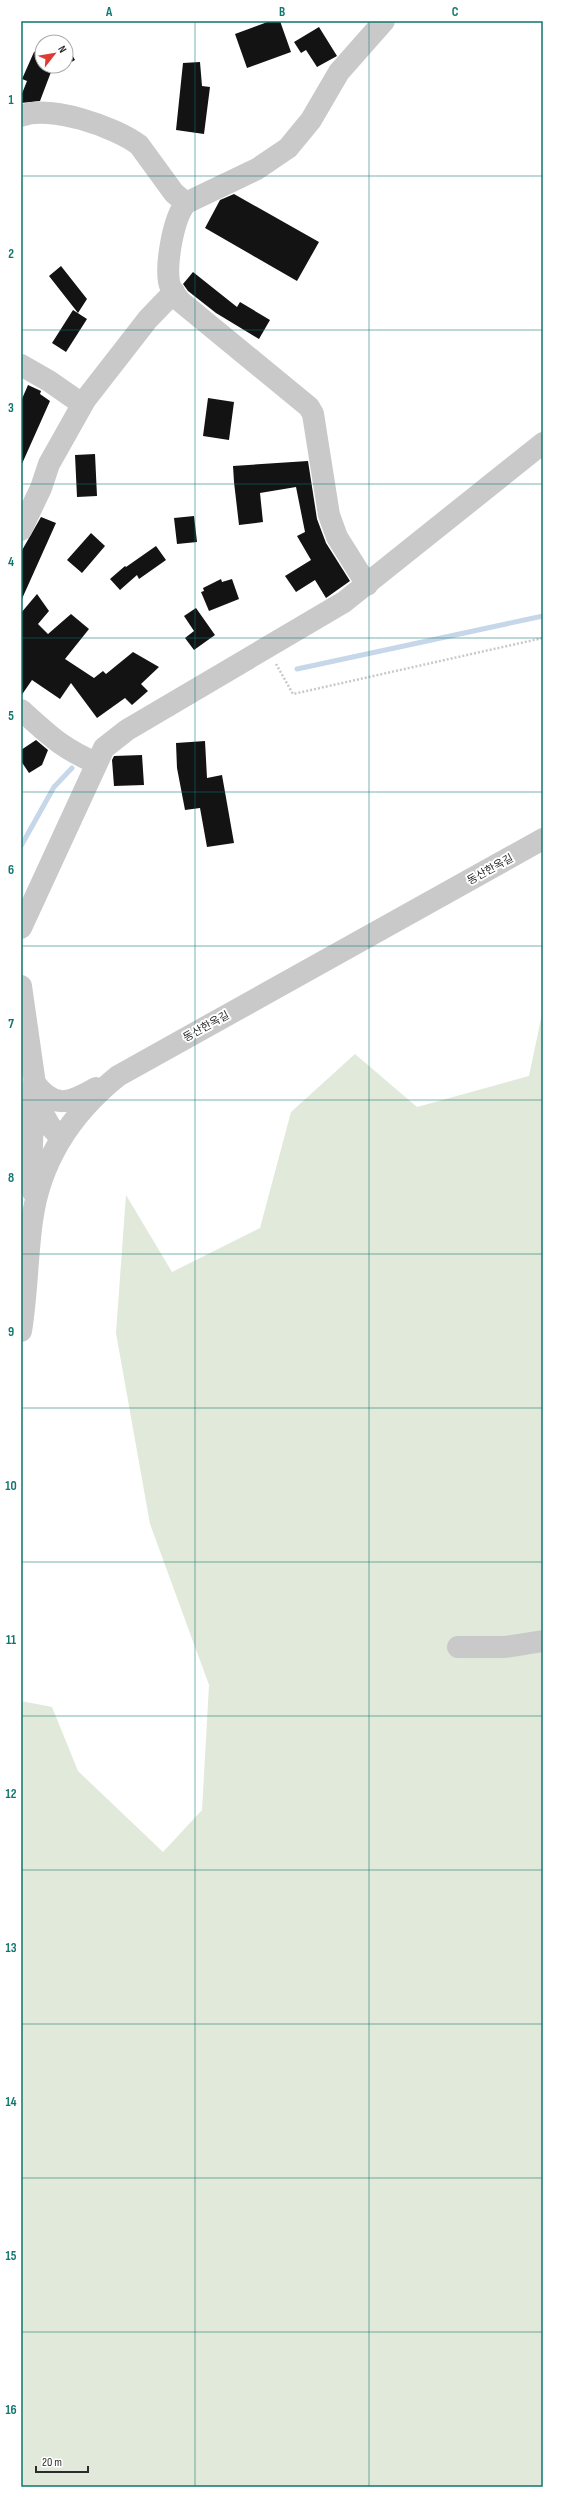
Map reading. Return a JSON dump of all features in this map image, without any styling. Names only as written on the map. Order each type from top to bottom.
[{"type":"street","points":[[367,585],[336,537],[330,515],[313,414],[309,407],[193,314],[169,284],[170,254],[180,209],[186,203],[257,169],[288,148],[311,120],[339,72],[384,21]]},
{"type":"street","points":[[21,116],[35,111],[58,113],[104,127],[132,139],[143,150],[174,193],[186,203]]},
{"type":"street","points":[[21,530],[41,488],[49,464],[82,404],[148,319],[174,292]]},
{"type":"street","points":[[21,366],[49,381],[82,404]]},
{"type":"street","points":[[21,928],[96,763],[104,748],[114,738],[268,649],[338,606],[367,585],[543,443]]},
{"type":"street","points":[[21,710],[55,741],[70,752],[96,763]]},
{"type":"street","name":"동산한옥길","points":[[21,1331],[34,1207],[42,1176],[61,1138],[84,1107],[118,1076],[543,839]]},
{"type":"street","points":[[21,986],[38,1105],[50,1126],[61,1138]]},
{"type":"street","points":[[34,1082],[50,1098],[64,1101],[78,1098],[118,1076]]},
{"type":"street","points":[[34,1082],[31,1177],[34,1207]]},
{"type":"street","points":[[458,1647],[505,1647],[543,1640]]},
{"type":"path","points":[[268,649],[293,694],[543,638]]},
{"type":"green space","points":[[543,1009],[543,2487],[21,2487],[21,1701],[52,1707],[78,1771],[163,1852],[202,1810],[209,1685],[150,1524],[116,1333],[126,1195],[172,1272],[260,1228],[291,1112],[355,1054],[417,1107],[529,1076]]},
{"type":"building","points":[[270,21],[280,21],[291,52],[247,68],[235,34]]},
{"type":"building","points":[[319,27],[337,56],[317,67],[306,50],[301,53],[294,42]]},
{"type":"building","points":[[34,52],[34,74],[50,74],[40,101],[21,103],[21,96],[27,81],[22,79]]},
{"type":"building","points":[[200,62],[202,86],[210,87],[204,134],[176,130],[183,63]]},
{"type":"building","points":[[234,194],[319,242],[297,281],[205,228],[220,200]]},
{"type":"building","points":[[61,266],[87,299],[78,313],[49,276]]},
{"type":"building","points":[[193,272],[237,307],[240,302],[270,320],[259,339],[216,313],[188,291],[183,284]]},
{"type":"building","points":[[73,310],[87,319],[66,352],[52,343]]},
{"type":"building","points":[[28,385],[41,391],[40,394],[50,401],[21,466],[21,401]]},
{"type":"building","points":[[208,398],[234,402],[229,440],[203,436]]},
{"type":"building","points":[[95,454],[97,496],[77,497],[75,455]]},
{"type":"building","points":[[308,461],[317,519],[326,543],[350,581],[326,598],[315,580],[296,592],[285,576],[311,560],[297,536],[305,532],[296,487],[260,493],[263,522],[239,525],[233,466]]},
{"type":"building","points":[[194,516],[197,542],[177,544],[174,518]]},
{"type":"building","points":[[41,517],[56,523],[21,601],[21,552]]},
{"type":"building","points":[[91,533],[105,546],[82,573],[67,560]]},
{"type":"building","points":[[156,546],[166,560],[139,579],[137,575],[120,590],[110,579],[125,566],[126,567]]},
{"type":"building","points":[[221,579],[222,582],[232,579],[239,599],[209,611],[201,592],[204,591],[203,588]]},
{"type":"building","points":[[37,594],[49,611],[38,624],[48,634],[71,614],[89,629],[65,659],[94,678],[103,671],[106,674],[133,652],[159,667],[141,684],[148,691],[132,705],[125,698],[97,718],[71,683],[60,699],[32,680],[21,696],[21,613]]},
{"type":"building","points":[[196,608],[215,635],[194,650],[185,638],[194,631],[184,616]]},
{"type":"building","points":[[36,740],[48,750],[42,765],[29,773],[21,761],[21,750]]},
{"type":"building","points":[[205,741],[207,778],[222,775],[234,843],[207,847],[200,808],[185,810],[177,768],[176,743]]},
{"type":"building","points":[[142,755],[144,785],[114,786],[112,760],[114,756]]},
{"type":"waterway","points":[[297,669],[543,616]]},
{"type":"waterway","points":[[21,846],[54,787],[72,768]]}]
